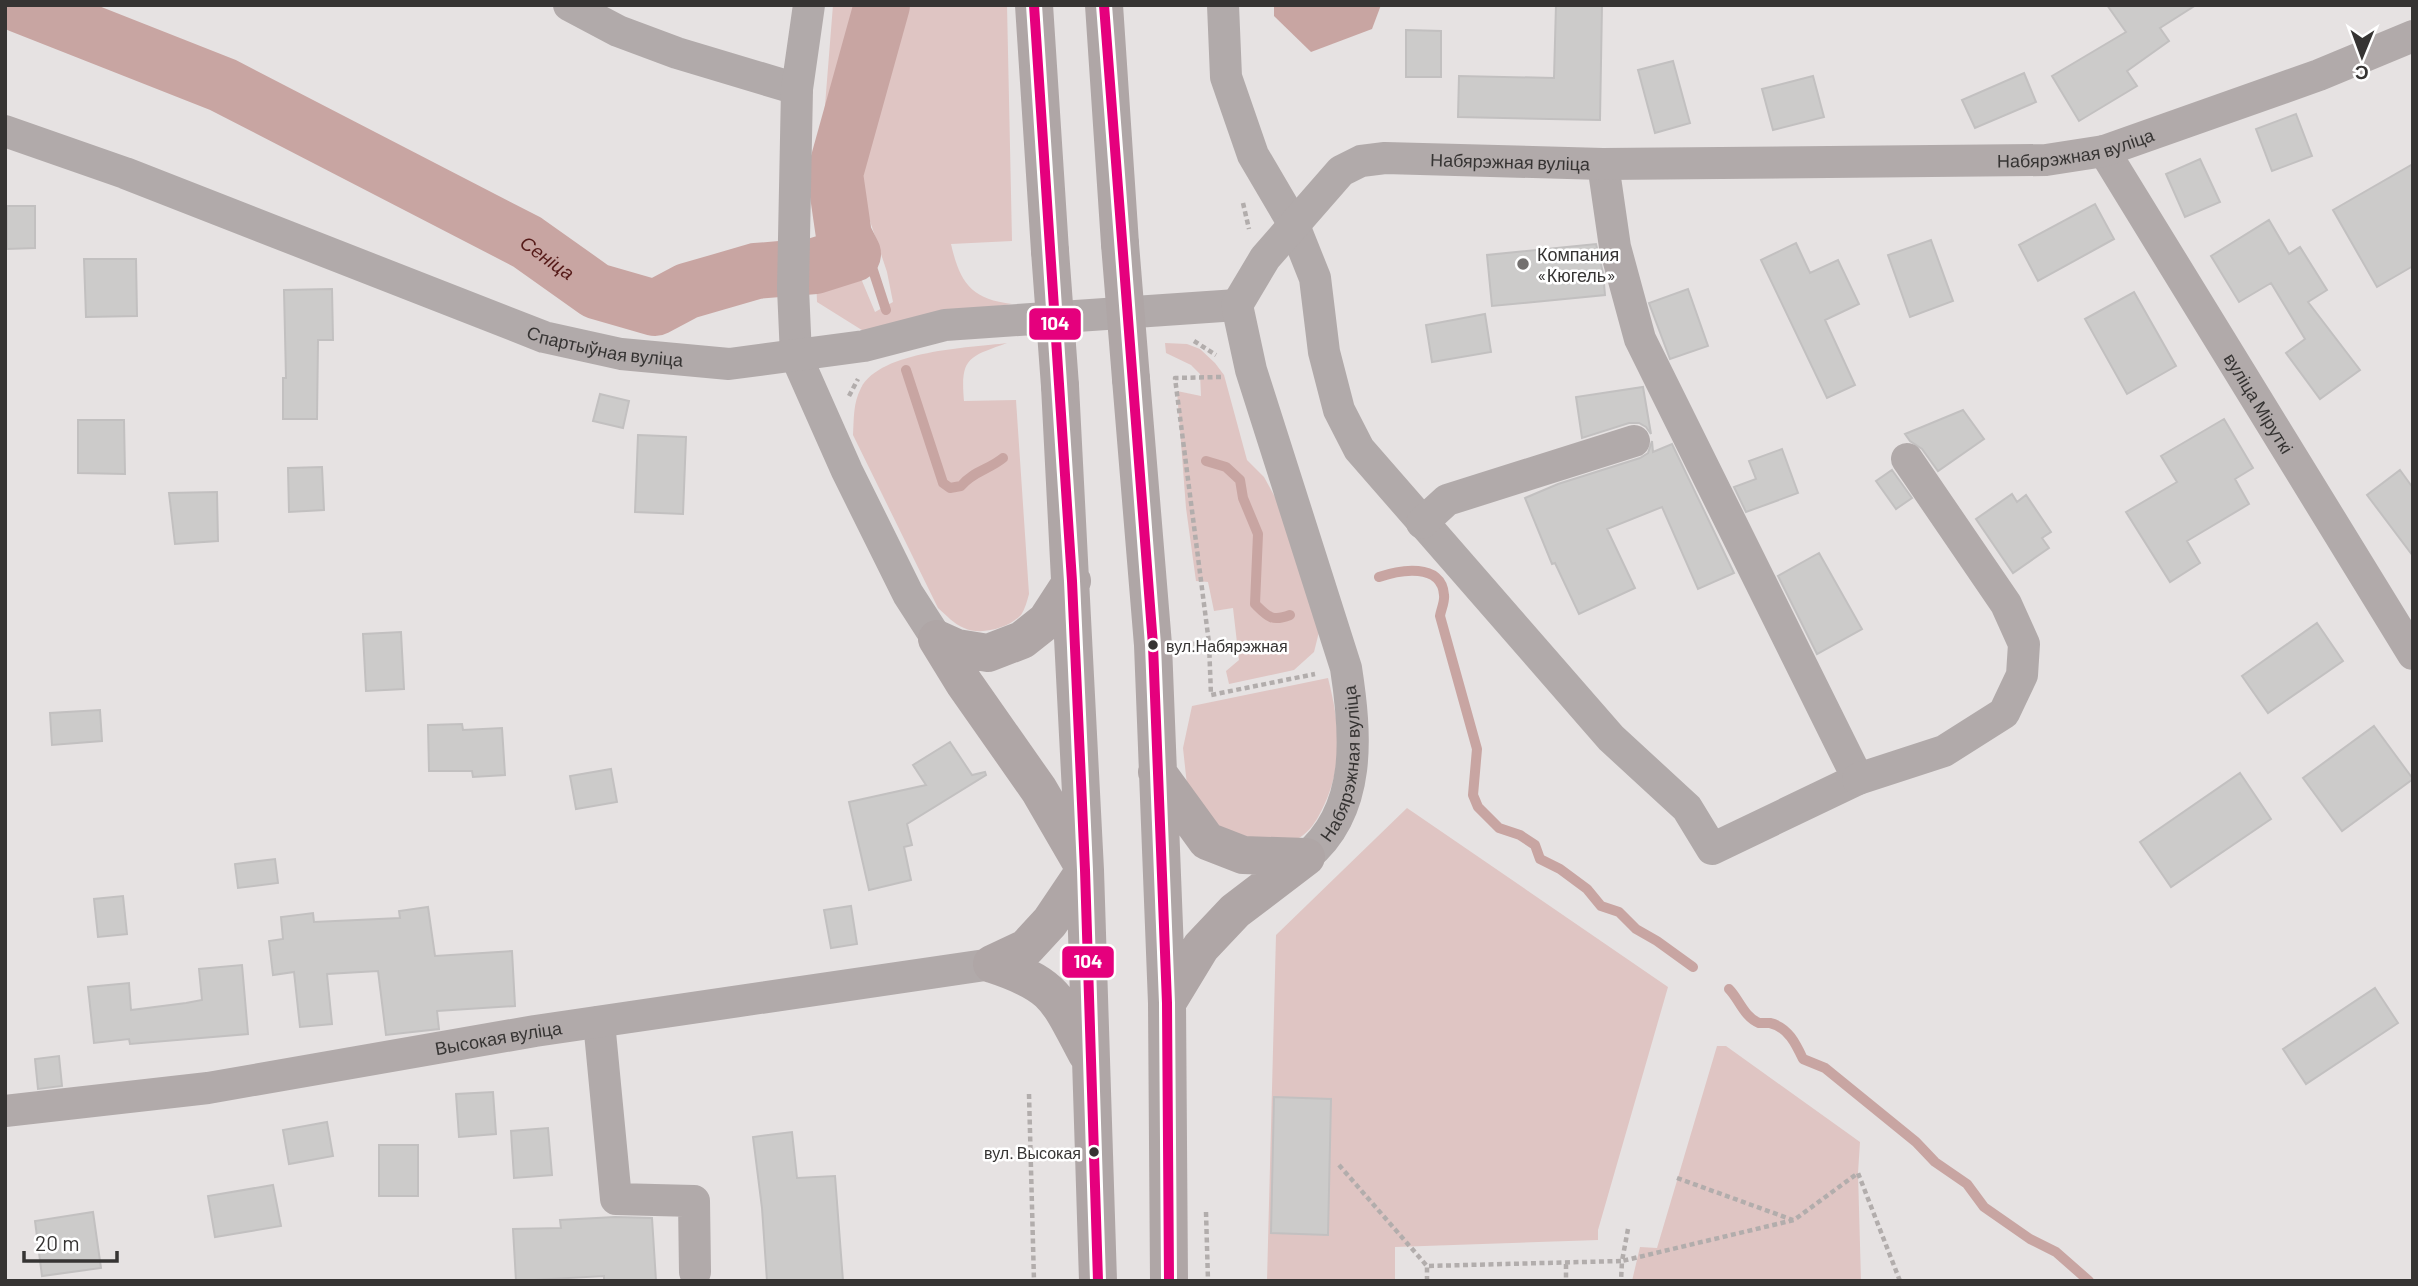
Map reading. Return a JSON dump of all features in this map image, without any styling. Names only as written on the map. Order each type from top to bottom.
[{"type":"highway","points":[[1034,5],[1072,582],[1085,870],[1098,1281]]},
{"type":"highway","points":[[1104,5],[1153,645],[1167,1003],[1169,1281]]},
{"type":"highway","points":[[937,639],[957,648],[988,653],[1023,640],[1046,621],[1072,582]]},
{"type":"highway","points":[[937,639],[964,683],[1039,790],[1085,870]]},
{"type":"highway","points":[[1157,772],[1207,841],[1243,855],[1306,857]]},
{"type":"highway","points":[[1167,1003],[1201,947],[1235,912],[1306,857]]},
{"type":"highway","points":[[992,964],[1026,948],[1050,922],[1085,870]]},
{"type":"highway","points":[[992,964],[1026,975],[1053,994],[1091,1063]]},
{"type":"street","points":[[569,5],[618,31],[677,53],[797,89]]},
{"type":"street","points":[[809,5],[797,89],[793,288],[796,356],[847,471],[908,594],[937,639]]},
{"type":"street","points":[[1223,5],[1226,77],[1253,155],[1293,223],[1315,278],[1324,352],[1339,410],[1359,449],[1611,738],[1687,808],[1712,849],[1858,779],[1944,751],[2004,713],[2022,675],[2024,644],[2006,604],[1908,459]]},
{"type":"street","name":"Набярэжная вуліца","points":[[1306,857],[1322,844],[1346,799],[1352,772],[1353,711],[1346,668],[1251,370],[1237,305],[1265,258],[1341,171],[1362,161],[1385,158],[1603,164],[2046,160],[2104,151],[2319,75],[2413,36]]},
{"type":"street","name":"Спартыўная вуліца","points":[[5,131],[125,173],[544,337],[621,354],[729,364],[864,346],[945,325],[1237,305]]},
{"type":"street","name":"вуліца Міруткі","points":[[2104,151],[2413,654]]},
{"type":"street","points":[[1603,164],[1615,247],[1640,339],[1858,779]]},
{"type":"street","points":[[1422,523],[1447,500],[1634,441]]},
{"type":"street","name":"Высокая вуліца","points":[[5,1111],[208,1088],[535,1031],[992,964]]},
{"type":"street","points":[[599,1022],[616,1199],[694,1201],[695,1272]]},
{"type":"path","points":[[1223,377],[1175,378],[1209,643],[1211,695],[1346,668]]},
{"type":"path","points":[[1029,1094],[1034,1281]]},
{"type":"path","points":[[1339,1165],[1427,1266],[1427,1281]]},
{"type":"path","points":[[1427,1266],[1622,1261],[1794,1220],[1858,1173],[1900,1281]]},
{"type":"path","points":[[1677,1178],[1794,1220]]},
{"type":"path","points":[[1206,1212],[1208,1281]]},
{"type":"path","points":[[1621,1281],[1628,1229]]},
{"type":"path","points":[[1566,1264],[1566,1281]]},
{"type":"shaded area","points":[[833,5],[868,5],[825,174],[833,228],[819,235],[824,118]]},
{"type":"shaded area","points":[[905,5],[1007,5],[1012,241],[951,244],[963,279],[970,287],[986,298],[1012,304],[908,319],[865,332],[817,302],[816,274],[845,267],[857,269],[875,312],[893,302],[887,272],[868,215],[847,179],[874,85]]},
{"type":"shaded area","points":[[1274,5],[1381,5],[1372,29],[1311,52],[1274,16]]},
{"type":"shaded area","points":[[1007,343],[970,361],[964,375],[964,401],[1016,400],[1029,594],[1021,615],[1016,620],[994,629],[978,631],[960,626],[938,608],[853,435],[854,411],[861,388],[871,375],[887,366],[927,353]]},
{"type":"shaded area","points":[[1165,343],[1187,344],[1200,349],[1224,375],[1247,460],[1264,477],[1287,519],[1319,632],[1314,652],[1294,670],[1229,684],[1226,671],[1239,660],[1233,608],[1214,611],[1208,582],[1196,581],[1186,508],[1177,391],[1201,396],[1200,374],[1191,365],[1166,353]]},
{"type":"shaded area","points":[[1328,678],[1336,715],[1338,750],[1332,784],[1317,819],[1304,835],[1294,840],[1224,840],[1187,785],[1183,748],[1192,706]]},
{"type":"shaded area","points":[[1407,808],[1668,987],[1598,1230],[1598,1240],[1395,1247],[1395,1281],[1267,1281],[1276,935]]},
{"type":"shaded area","points":[[1717,1046],[1726,1046],[1860,1142],[1858,1173],[1861,1281],[1632,1281],[1640,1247],[1657,1248]]},
{"type":"building","points":[[1556,5],[1602,5],[1600,120],[1458,117],[1459,76],[1554,78]]},
{"type":"building","points":[[2107,5],[2196,5],[2160,28],[2169,41],[2127,71],[2137,86],[2079,121],[2052,76],[2126,32]]},
{"type":"building","points":[[1406,30],[1441,31],[1441,77],[1406,77]]},
{"type":"building","points":[[1673,61],[1690,123],[1655,133],[1638,70]]},
{"type":"building","points":[[2024,73],[2036,102],[1975,128],[1962,100]]},
{"type":"building","points":[[1813,76],[1824,117],[1773,130],[1762,89]]},
{"type":"building","points":[[2296,114],[2312,156],[2272,171],[2256,129]]},
{"type":"building","points":[[2200,159],[2220,202],[2185,217],[2166,174]]},
{"type":"building","points":[[2413,164],[2413,266],[2377,287],[2333,210]]},
{"type":"building","points":[[2095,204],[2114,239],[2038,281],[2019,245]]},
{"type":"building","points":[[7,206],[35,206],[35,248],[7,249]]},
{"type":"building","points":[[2269,220],[2289,254],[2300,247],[2327,290],[2308,302],[2360,370],[2320,399],[2286,353],[2305,339],[2271,283],[2239,302],[2211,256]]},
{"type":"building","points":[[1931,240],[1953,301],[1910,317],[1888,255]]},
{"type":"building","points":[[1796,243],[1810,273],[1838,260],[1859,304],[1825,320],[1855,385],[1827,398],[1761,260]]},
{"type":"building","points":[[1596,244],[1605,295],[1492,306],[1487,255]]},
{"type":"building","points":[[84,259],[136,259],[137,316],[86,317]]},
{"type":"building","points":[[332,289],[333,340],[318,340],[317,419],[283,419],[283,378],[286,378],[284,290]]},
{"type":"building","points":[[1688,289],[1708,346],[1670,359],[1649,303]]},
{"type":"building","points":[[2134,292],[2176,366],[2127,394],[2085,319]]},
{"type":"building","points":[[1485,314],[1491,352],[1432,362],[1426,325]]},
{"type":"building","points":[[1643,387],[1651,434],[1639,423],[1629,423],[1582,438],[1576,397]]},
{"type":"building","points":[[600,394],[629,401],[623,428],[593,421]]},
{"type":"building","points":[[1963,410],[1984,439],[1938,471],[1922,449],[1905,434]]},
{"type":"building","points":[[2224,419],[2253,468],[2235,479],[2249,504],[2187,541],[2200,563],[2170,582],[2126,512],[2177,482],[2161,456]]},
{"type":"building","points":[[78,420],[124,420],[125,474],[78,473]]},
{"type":"building","points":[[638,435],[686,437],[683,514],[635,512]]},
{"type":"building","points":[[1652,441],[1653,452],[1672,444],[1734,573],[1698,589],[1662,507],[1607,529],[1635,588],[1579,614],[1555,563],[1552,564],[1525,498],[1558,484],[1640,458],[1648,453]]},
{"type":"building","points":[[1782,449],[1798,493],[1746,512],[1734,487],[1756,479],[1749,461]]},
{"type":"building","points":[[322,467],[324,510],[289,512],[288,468]]},
{"type":"building","points":[[1892,470],[1912,498],[1896,509],[1876,481]]},
{"type":"building","points":[[2400,470],[2413,488],[2413,556],[2367,495]]},
{"type":"building","points":[[217,492],[218,541],[175,544],[169,493]]},
{"type":"building","points":[[2012,494],[2017,502],[2026,495],[2051,532],[2042,538],[2049,548],[2013,573],[1976,519]]},
{"type":"building","points":[[1819,553],[1862,629],[1817,654],[1778,576]]},
{"type":"building","points":[[2317,623],[2343,661],[2268,713],[2242,676]]},
{"type":"building","points":[[401,632],[404,689],[366,691],[363,634]]},
{"type":"building","points":[[100,710],[102,741],[52,745],[50,713]]},
{"type":"building","points":[[462,724],[463,730],[502,728],[505,775],[473,777],[472,771],[429,771],[428,725]]},
{"type":"building","points":[[2374,726],[2413,779],[2342,831],[2303,778]]},
{"type":"building","points":[[950,742],[972,775],[985,772],[986,775],[907,824],[912,845],[904,847],[911,880],[869,890],[849,802],[926,785],[913,765]]},
{"type":"building","points":[[611,769],[617,802],[576,809],[570,776]]},
{"type":"building","points":[[2240,773],[2271,819],[2171,887],[2140,842]]},
{"type":"building","points":[[275,859],[278,883],[238,888],[235,864]]},
{"type":"building","points":[[123,896],[127,934],[98,937],[94,899]]},
{"type":"building","points":[[851,906],[857,944],[831,948],[824,910]]},
{"type":"building","points":[[428,907],[435,956],[512,951],[515,1006],[437,1011],[439,1029],[386,1035],[378,971],[327,974],[332,1024],[300,1027],[294,972],[273,975],[269,941],[283,939],[281,917],[313,913],[314,922],[400,918],[399,911]]},
{"type":"building","points":[[242,965],[248,1034],[130,1044],[129,1039],[94,1043],[88,987],[129,983],[131,1010],[186,1003],[202,1000],[199,969]]},
{"type":"building","points":[[2375,988],[2398,1023],[2306,1084],[2283,1049]]},
{"type":"building","points":[[59,1056],[62,1086],[38,1089],[35,1059]]},
{"type":"building","points":[[493,1092],[496,1134],[459,1137],[456,1094]]},
{"type":"building","points":[[1274,1097],[1331,1099],[1328,1235],[1271,1233]]},
{"type":"building","points":[[327,1122],[333,1156],[289,1164],[283,1130]]},
{"type":"building","points":[[548,1128],[552,1175],[514,1178],[511,1131]]},
{"type":"building","points":[[792,1132],[797,1178],[835,1176],[843,1281],[767,1281],[753,1137]]},
{"type":"building","points":[[379,1145],[418,1145],[418,1196],[379,1196]]},
{"type":"building","points":[[273,1185],[281,1226],[215,1237],[208,1196]]},
{"type":"building","points":[[93,1212],[101,1268],[42,1276],[35,1221]]},
{"type":"building","points":[[652,1218],[656,1281],[604,1281],[604,1276],[516,1281],[513,1229],[561,1228],[560,1220]]},
{"type":"waterway","name":"Сеніца","points":[[20,5],[223,85],[527,242],[596,291],[655,308],[687,291],[756,271],[815,266],[853,254],[844,236],[835,174],[882,5]]},
{"type":"waterway","points":[[853,254],[871,264],[886,310]]},
{"type":"waterway","points":[[906,370],[943,483],[950,488],[961,486],[970,477],[1003,458]]},
{"type":"waterway","points":[[1206,461],[1226,467],[1240,480],[1243,498],[1258,534],[1255,604],[1271,617],[1290,615]]},
{"type":"waterway","points":[[1379,577],[1397,572],[1418,571],[1436,577],[1441,584],[1444,598],[1440,616],[1477,749],[1473,795],[1478,807],[1499,828],[1520,835],[1535,845],[1540,859],[1560,869],[1587,889],[1601,906],[1619,912],[1636,929],[1693,967]]},
{"type":"waterway","points":[[1729,989],[1749,1017],[1759,1023],[1770,1023],[1782,1028],[1803,1059],[1825,1068],[1916,1142],[1935,1162],[1967,1184],[1984,1207],[2030,1239],[2056,1252],[2089,1281]]},
{"type":"transit line","name":"104","points":[[1034,5],[1072,581],[1085,870],[1098,1281]]},
{"type":"transit line","name":"104","points":[[1104,5],[1153,645],[1167,1003],[1169,1281]]},
{"type":"place","name":"Компания «Кюгель»","points":[[1523,264]]},
{"type":"place","name":"вул.Набярэжная","points":[[1153,645]]},
{"type":"place","name":"вул. Высокая","points":[[1094,1152]]}]
